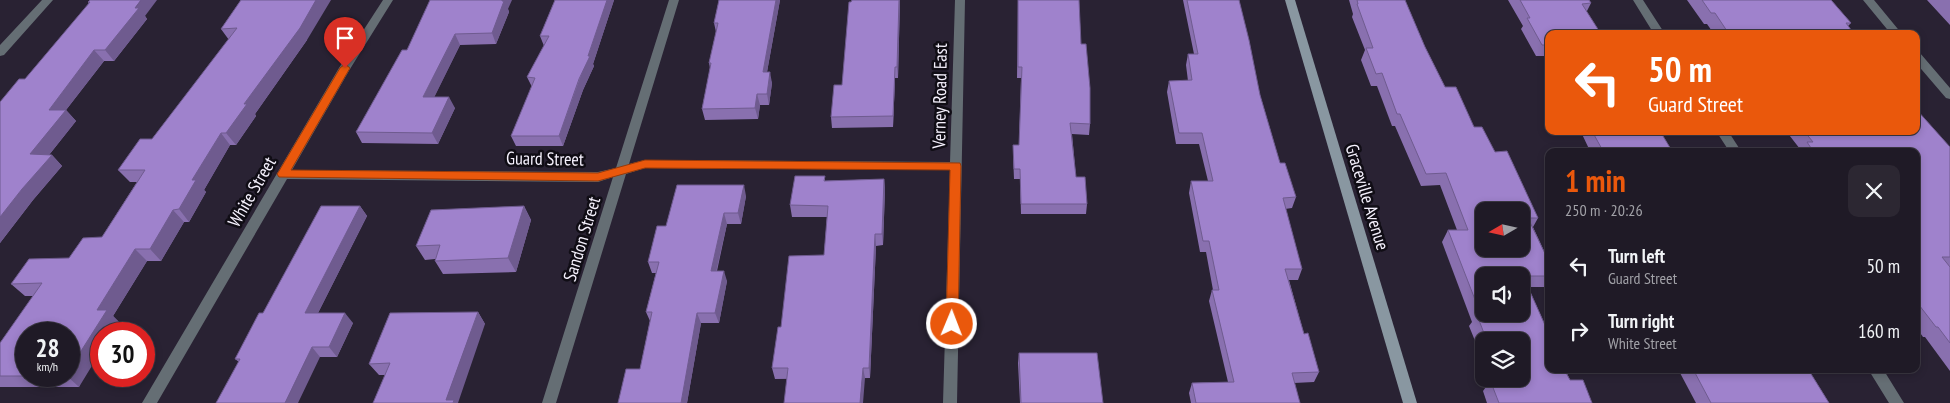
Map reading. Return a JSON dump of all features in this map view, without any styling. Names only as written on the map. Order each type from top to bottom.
[{"type":"main road","name":"Graceville Avenue","points":[[1290,0],[1410,403]]},
{"type":"street","points":[[0,52],[48,0]]},
{"type":"street","name":"White Street","points":[[149,403],[345,68],[388,0]]},
{"type":"street","name":"Sandon Street","points":[[549,403],[674,0]]},
{"type":"street","name":"Verney Road East","points":[[950,403],[960,0]]},
{"type":"street","points":[[1638,0],[1657,30]]},
{"type":"street","points":[[1868,0],[1894,30]]},
{"type":"street","points":[[1920,61],[1950,95]]},
{"type":"street","points":[[1725,135],[1733,148]]},
{"type":"street","name":"Guard Street","points":[[283,174],[598,177],[645,164],[956,166]]},
{"type":"street","points":[[1878,373],[1897,403]]},
{"type":"building","points":[[90,0],[141,0],[135,8],[139,8],[105,50],[94,50],[49,110],[66,110],[30,154],[52,155],[0,217],[0,102],[19,79],[25,79]]},
{"type":"building","points":[[241,0],[316,0],[300,28],[244,104],[247,104],[226,133],[221,133],[192,180],[196,180],[179,209],[173,210],[150,249],[135,249],[97,310],[107,310],[99,322],[90,322],[90,337],[80,353],[80,322],[15,322],[15,376],[0,376],[0,343],[42,283],[11,284],[29,259],[69,258],[83,238],[102,237],[145,170],[118,170],[140,139],[152,139],[237,28],[221,29]]},
{"type":"building","points":[[430,0],[504,1],[492,33],[455,34],[423,97],[449,97],[432,133],[356,132],[402,50],[407,50]]},
{"type":"building","points":[[555,0],[607,0],[588,56],[590,56],[579,79],[559,136],[511,136],[535,78],[527,77],[549,36],[540,36]]},
{"type":"building","points":[[719,0],[776,0],[763,72],[770,72],[767,94],[757,94],[755,108],[702,109],[711,63],[709,63],[718,23],[714,23]]},
{"type":"building","points":[[852,0],[899,0],[893,116],[831,117],[834,85],[842,85],[849,2]]},
{"type":"building","points":[[1018,0],[1079,0],[1081,44],[1086,44],[1090,88],[1090,124],[1070,123],[1076,177],[1085,177],[1087,204],[1021,204],[1020,169],[1014,169],[1013,145],[1019,145],[1022,67],[1018,67]]},
{"type":"building","points":[[1187,0],[1239,0],[1260,95],[1280,163],[1285,163],[1296,197],[1283,198],[1302,269],[1285,269],[1304,334],[1308,333],[1319,372],[1292,373],[1300,403],[1196,403],[1192,383],[1234,382],[1212,290],[1219,290],[1209,241],[1203,241],[1191,181],[1213,181],[1202,133],[1179,133],[1169,81],[1192,80],[1188,54],[1198,54]]},
{"type":"building","points":[[1357,0],[1405,0],[1445,87],[1456,87],[1474,127],[1482,127],[1495,152],[1507,151],[1538,218],[1530,218],[1530,202],[1475,202],[1475,258],[1530,258],[1530,222],[1545,254],[1545,276],[1530,276],[1530,267],[1475,267],[1475,300],[1448,230],[1468,230],[1446,173],[1426,174],[1400,114],[1397,114],[1382,73],[1376,74],[1366,48],[1373,48]]},
{"type":"building","points":[[1520,0],[1589,0],[1591,3],[1582,4],[1598,30],[1545,30],[1545,45],[1542,45],[1527,18],[1530,18]]},
{"type":"building","points":[[1702,0],[1831,0],[1851,23],[1846,23],[1851,30],[1726,30],[1715,13],[1711,13]]},
{"type":"building","points":[[1920,113],[1950,147],[1950,257],[1942,257],[1950,267],[1950,343],[1920,306],[1920,148],[1811,148],[1807,142],[1813,142],[1807,135],[1920,135]]},
{"type":"building","points":[[1594,135],[1662,135],[1670,148],[1601,148]]},
{"type":"building","points":[[795,176],[825,176],[824,181],[884,179],[882,234],[875,234],[869,368],[863,368],[860,403],[784,403],[788,368],[772,368],[778,327],[781,327],[789,256],[824,255],[828,206],[790,205]]},
{"type":"building","points":[[677,185],[744,185],[738,213],[724,213],[711,271],[724,271],[715,313],[697,313],[681,403],[618,403],[626,369],[640,369],[652,312],[646,312],[659,262],[648,262],[657,226],[666,226]]},
{"type":"building","points":[[321,206],[360,206],[305,313],[345,313],[329,347],[312,347],[285,403],[216,403],[240,359],[235,359],[259,313],[263,313]]},
{"type":"building","points":[[524,206],[508,258],[435,261],[440,245],[416,246],[431,210]]},
{"type":"building","points":[[1530,292],[1545,325],[1545,373],[1566,373],[1570,380],[1583,380],[1592,403],[1499,403],[1493,387],[1530,387],[1530,332],[1484,332],[1480,322],[1530,322]]},
{"type":"building","points":[[478,312],[446,400],[454,400],[453,403],[373,403],[390,363],[369,364],[390,313]]},
{"type":"building","points":[[1019,353],[1097,353],[1103,403],[1021,403]]},
{"type":"building","points":[[1695,373],[1810,373],[1829,403],[1711,403]]},
{"type":"route","points":[[345,68],[283,174],[598,177],[645,164],[956,166],[952,324]]}]
